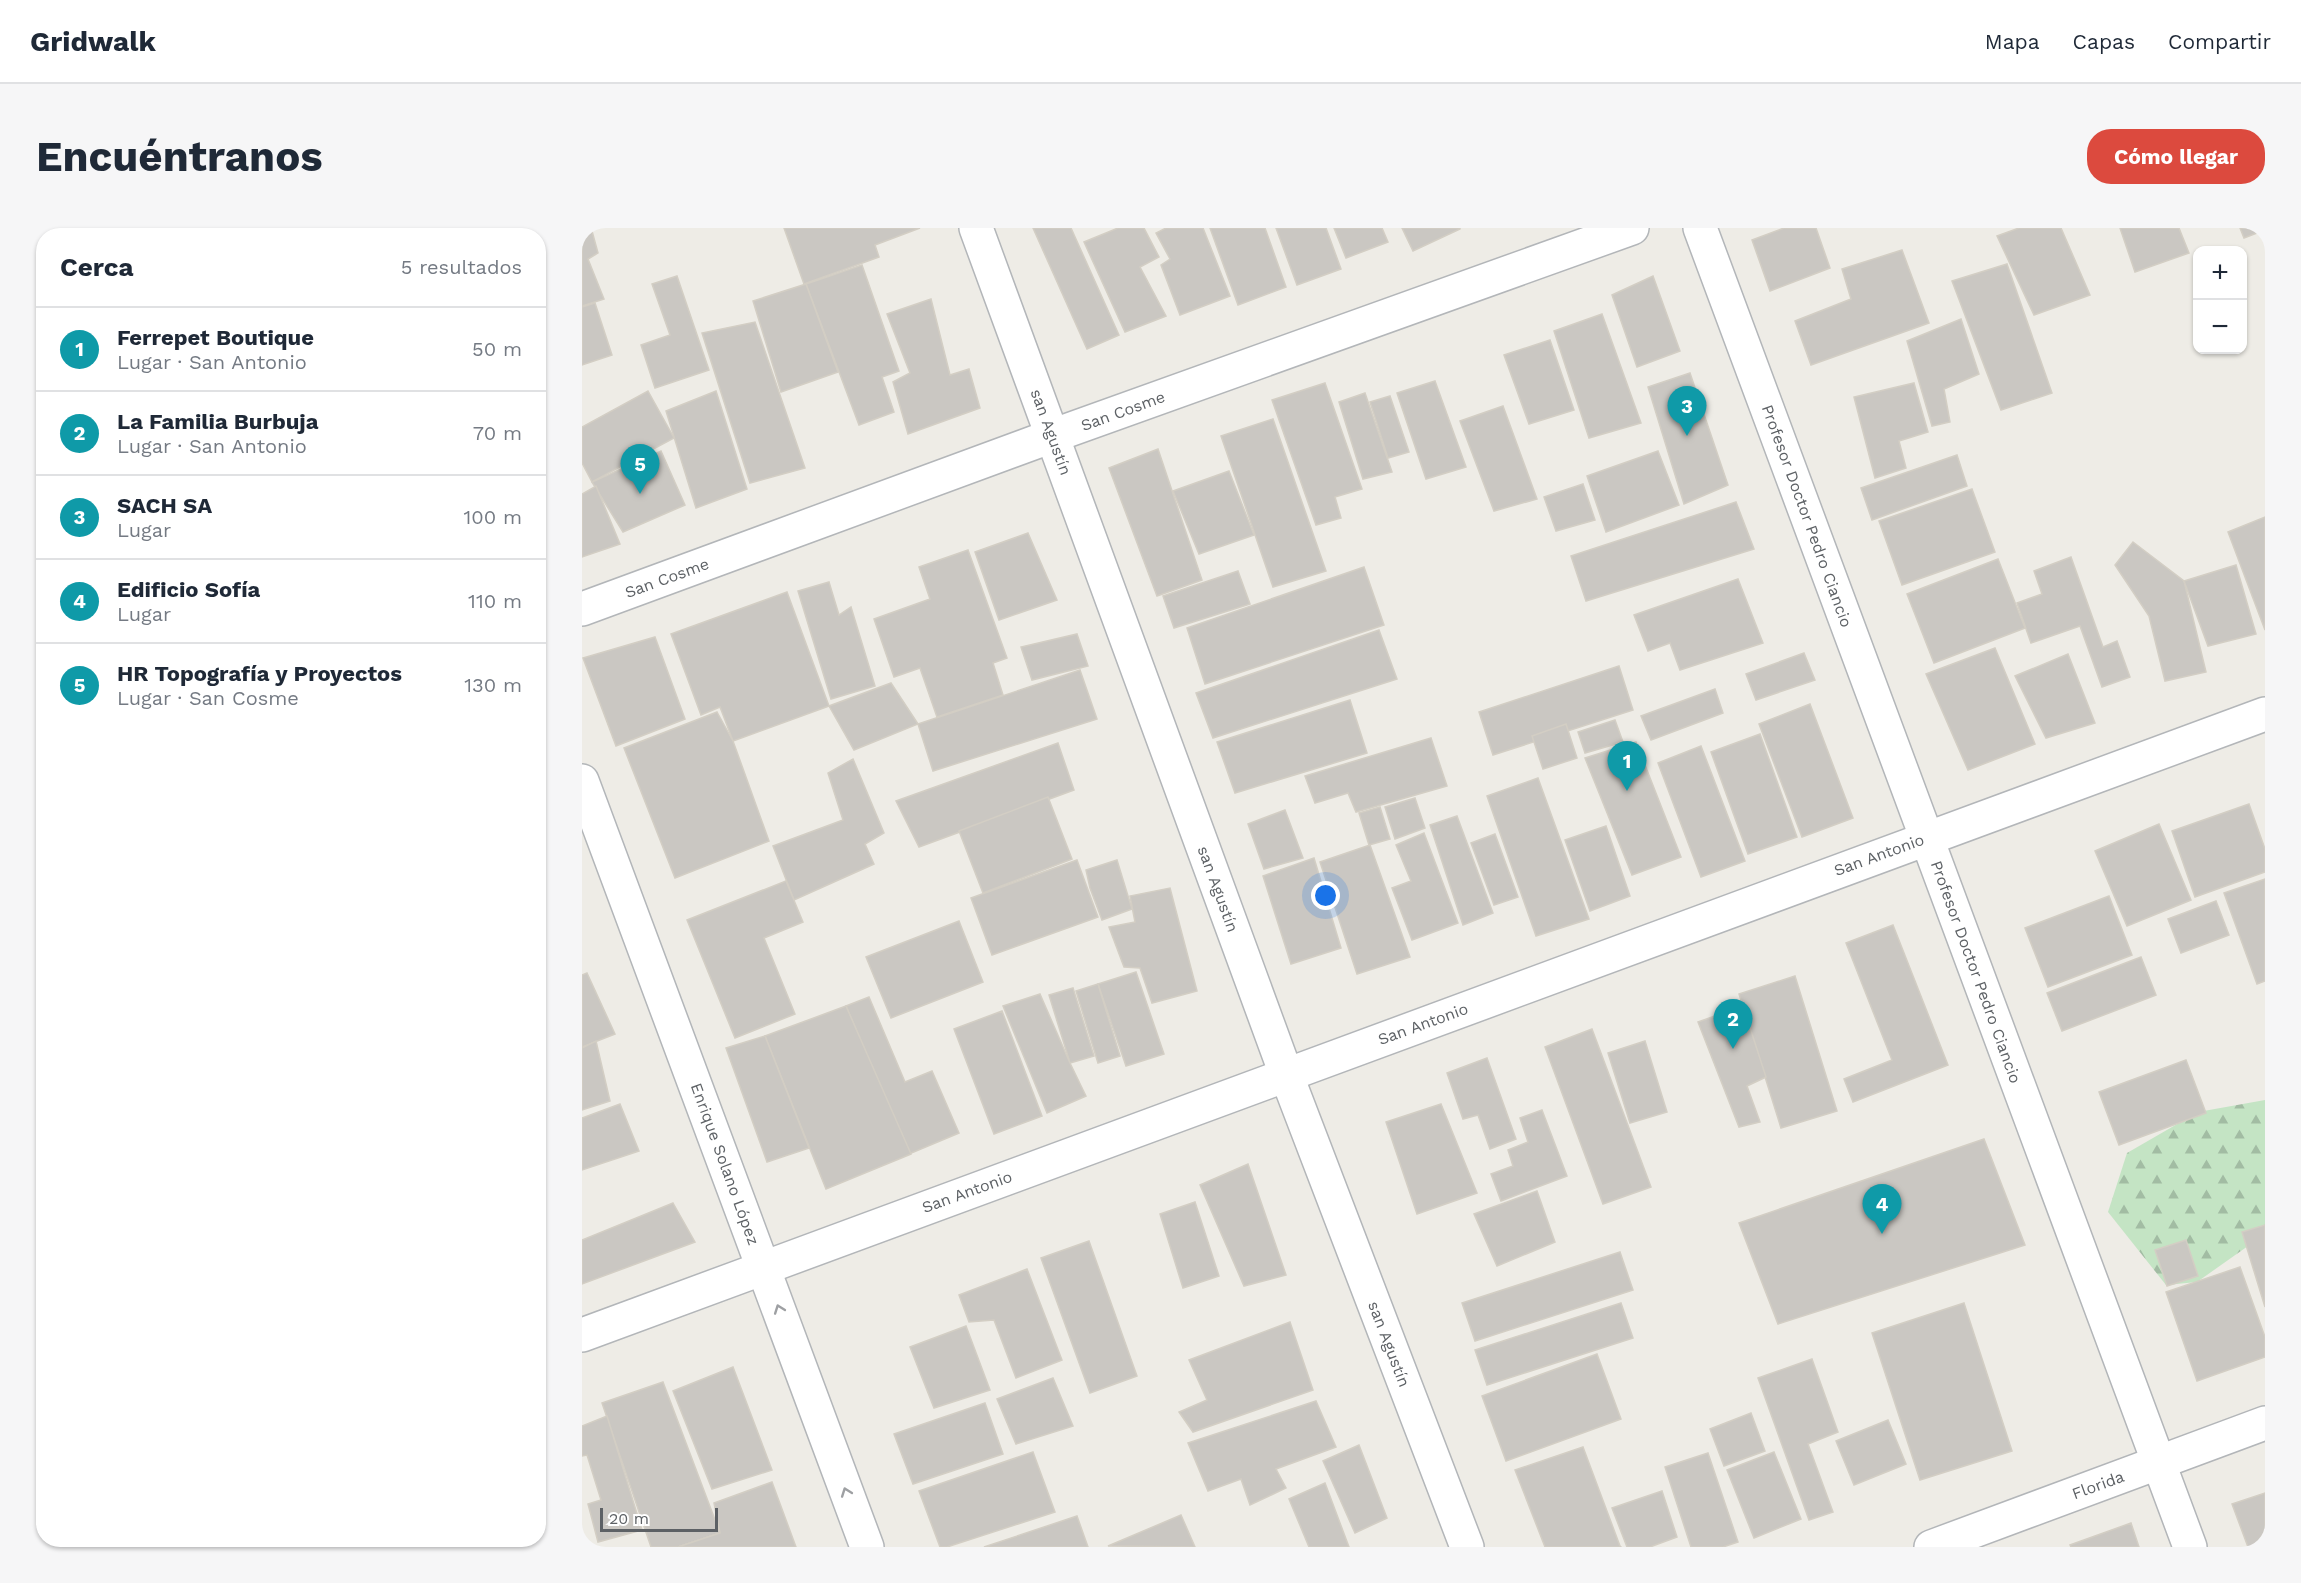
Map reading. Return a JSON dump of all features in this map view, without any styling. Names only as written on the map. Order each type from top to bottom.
[{"type":"street","name":"san Agustín","points":[[976,228],[1286,1074],[1467,1547]]},
{"type":"street","name":"San Cosme","points":[[582,609],[1052,436],[1632,228]]},
{"type":"street","name":"Profesor Doctor Pedro Ciancio","points":[[1700,228],[2190,1547]]},
{"type":"street","name":"San Antonio","points":[[582,1335],[2265,714]]},
{"type":"street","name":"Enrique Solano López","points":[[582,782],[867,1547]]},
{"type":"street","name":"Florida","points":[[1931,1547],[2265,1423]]},
{"type":"green space","points":[[2265,1100],[2265,1234],[2197,1282],[2166,1285],[2108,1212],[2127,1153],[2198,1112]]},
{"type":"building","points":[[784,228],[920,228],[875,245],[879,257],[804,284]]},
{"type":"building","points":[[1033,228],[1071,228],[1119,335],[1087,349]]},
{"type":"building","points":[[1118,228],[1144,228],[1159,257],[1140,267],[1166,316],[1125,332],[1084,242]]},
{"type":"building","points":[[1166,228],[1203,228],[1230,296],[1180,315],[1161,265],[1170,259],[1156,233]]},
{"type":"building","points":[[1210,228],[1265,228],[1286,287],[1238,305]]},
{"type":"building","points":[[1276,228],[1326,228],[1341,269],[1297,285]]},
{"type":"building","points":[[1334,228],[1382,228],[1388,242],[1346,258]]},
{"type":"building","points":[[1402,228],[1460,228],[1460,229],[1413,251]]},
{"type":"building","points":[[1784,228],[1816,228],[1830,268],[1770,291],[1752,240]]},
{"type":"building","points":[[2019,228],[2061,228],[2090,295],[2034,315],[1997,236]]},
{"type":"building","points":[[2120,228],[2179,228],[2189,253],[2135,272]]},
{"type":"building","points":[[2240,228],[2265,228],[2265,230],[2244,238]]},
{"type":"building","points":[[592,231],[598,253],[588,259],[604,299],[582,306],[582,235]]},
{"type":"building","points":[[1902,250],[1929,323],[1811,365],[1795,321],[1851,299],[1842,269]]},
{"type":"building","points":[[2007,264],[2052,393],[2001,410],[1952,281]]},
{"type":"building","points":[[862,265],[899,371],[882,377],[894,412],[859,425],[806,284]]},
{"type":"building","points":[[677,276],[709,370],[655,388],[641,345],[670,335],[652,284]]},
{"type":"building","points":[[1653,276],[1680,351],[1637,367],[1612,295]]},
{"type":"building","points":[[806,284],[838,372],[781,392],[753,301]]},
{"type":"building","points":[[931,299],[950,375],[969,369],[980,408],[908,434],[893,382],[910,373],[887,314]]},
{"type":"building","points":[[595,303],[612,355],[582,365],[582,307]]},
{"type":"building","points":[[1602,314],[1641,423],[1589,438],[1554,331]]},
{"type":"building","points":[[1961,319],[1979,374],[1944,389],[1950,422],[1932,426],[1907,341]]},
{"type":"building","points":[[755,322],[805,468],[750,483],[702,333]]},
{"type":"building","points":[[1550,340],[1574,410],[1529,424],[1504,355]]},
{"type":"building","points":[[1690,373],[1728,485],[1684,504],[1648,387]]},
{"type":"building","points":[[1435,381],[1466,467],[1426,479],[1397,393]]},
{"type":"building","points":[[1325,383],[1362,489],[1335,497],[1341,518],[1316,525],[1272,400]]},
{"type":"building","points":[[1914,383],[1928,432],[1899,441],[1906,468],[1875,478],[1854,397]]},
{"type":"building","points":[[648,391],[674,438],[592,482],[582,463],[582,427]]},
{"type":"building","points":[[716,391],[747,489],[696,508],[666,411]]},
{"type":"building","points":[[1365,393],[1392,472],[1363,479],[1339,402]]},
{"type":"building","points":[[1390,396],[1409,452],[1388,458],[1370,402]]},
{"type":"building","points":[[1503,406],[1537,499],[1494,511],[1460,421]]},
{"type":"building","points":[[1273,419],[1326,571],[1273,587],[1221,436]]},
{"type":"building","points":[[1158,449],[1202,580],[1157,596],[1109,468]]},
{"type":"building","points":[[661,451],[685,505],[623,532],[592,482]]},
{"type":"building","points":[[1658,451],[1679,505],[1606,532],[1587,476]]},
{"type":"building","points":[[1957,455],[1967,486],[1872,520],[1861,488]]},
{"type":"building","points":[[1229,471],[1254,535],[1199,554],[1173,491]]},
{"type":"building","points":[[1583,484],[1595,520],[1556,531],[1544,497]]},
{"type":"building","points":[[596,486],[620,544],[582,557],[582,494]]},
{"type":"building","points":[[1972,489],[1995,552],[1902,585],[1879,521]]},
{"type":"building","points":[[1736,502],[1754,549],[1586,601],[1571,556]]},
{"type":"building","points":[[2265,517],[2265,630],[2228,532]]},
{"type":"building","points":[[1028,533],[1057,600],[999,620],[975,552]]},
{"type":"building","points":[[2133,542],[2184,581],[2206,672],[2165,681],[2149,616],[2115,565]]},
{"type":"building","points":[[968,550],[1007,658],[993,663],[1003,695],[937,717],[920,668],[894,677],[874,619],[930,599],[919,567]]},
{"type":"building","points":[[2071,557],[2103,647],[2117,641],[2130,677],[2102,687],[2080,626],[2031,643],[2017,603],[2042,594],[2034,571]]},
{"type":"building","points":[[1998,559],[2025,628],[1934,663],[1907,594]]},
{"type":"building","points":[[2236,565],[2256,634],[2208,646],[2184,581]]},
{"type":"building","points":[[1364,567],[1384,625],[1205,684],[1187,628]]},
{"type":"building","points":[[1238,571],[1250,604],[1174,628],[1163,596]]},
{"type":"building","points":[[1738,579],[1763,643],[1680,670],[1670,643],[1648,651],[1634,615]]},
{"type":"building","points":[[829,582],[839,615],[851,607],[875,686],[831,699],[798,591]]},
{"type":"building","points":[[787,592],[829,706],[733,741],[720,707],[701,715],[671,634]]},
{"type":"building","points":[[1379,630],[1397,679],[1213,738],[1196,693]]},
{"type":"building","points":[[1077,634],[1088,666],[1032,680],[1021,647]]},
{"type":"building","points":[[655,637],[685,719],[616,746],[583,658]]},
{"type":"building","points":[[1995,648],[2035,744],[1968,770],[1926,674]]},
{"type":"building","points":[[1804,653],[1815,680],[1756,700],[1746,674]]},
{"type":"building","points":[[2068,654],[2095,723],[2046,738],[2015,676]]},
{"type":"building","points":[[1619,666],[1633,710],[1493,755],[1479,712]]},
{"type":"building","points":[[1080,670],[1097,719],[933,771],[918,724]]},
{"type":"building","points":[[891,683],[918,724],[854,750],[829,706]]},
{"type":"building","points":[[1715,689],[1723,713],[1651,740],[1641,716]]},
{"type":"building","points":[[1350,700],[1367,753],[1235,793],[1217,742]]},
{"type":"building","points":[[1810,704],[1853,818],[1802,837],[1759,724]]},
{"type":"building","points":[[717,712],[733,741],[769,841],[675,878],[624,748]]},
{"type":"building","points":[[1615,720],[1623,742],[1585,753],[1578,732]]},
{"type":"building","points":[[1566,724],[1577,758],[1543,769],[1532,736]]},
{"type":"building","points":[[1760,734],[1797,837],[1748,854],[1711,752]]},
{"type":"building","points":[[1431,738],[1447,786],[1356,812],[1348,793],[1315,803],[1305,776]]},
{"type":"building","points":[[1636,742],[1681,857],[1632,875],[1585,758]]},
{"type":"building","points":[[1058,743],[1074,790],[919,847],[896,801]]},
{"type":"building","points":[[1701,746],[1745,861],[1701,877],[1658,763]]},
{"type":"building","points":[[853,759],[884,833],[865,844],[874,864],[794,900],[773,846],[843,820],[828,773]]},
{"type":"building","points":[[1538,778],[1589,919],[1536,936],[1487,796]]},
{"type":"building","points":[[1048,797],[1072,859],[983,893],[959,831]]},
{"type":"building","points":[[1415,798],[1425,828],[1395,839],[1385,807]]},
{"type":"building","points":[[2249,804],[2265,849],[2265,872],[2195,897],[2172,831]]},
{"type":"building","points":[[1380,807],[1390,839],[1369,845],[1359,813]]},
{"type":"building","points":[[1285,810],[1303,858],[1264,869],[1248,824]]},
{"type":"building","points":[[1457,816],[1493,913],[1463,925],[1430,825]]},
{"type":"building","points":[[2159,824],[2191,900],[2127,926],[2095,851]]},
{"type":"building","points":[[1606,826],[1630,896],[1590,911],[1565,840]]},
{"type":"building","points":[[1424,833],[1458,923],[1412,940],[1392,888],[1411,881],[1396,845]]},
{"type":"building","points":[[1495,834],[1518,897],[1494,905],[1471,843]]},
{"type":"building","points":[[1370,845],[1410,957],[1357,974],[1320,862]]},
{"type":"building","points":[[1314,858],[1341,948],[1291,964],[1263,876]]},
{"type":"building","points":[[1077,860],[1098,917],[992,955],[971,898]]},
{"type":"building","points":[[1117,860],[1132,909],[1102,920],[1086,870]]},
{"type":"building","points":[[2265,879],[2265,981],[2257,984],[2224,893]]},
{"type":"building","points":[[786,881],[803,922],[764,938],[795,1014],[735,1038],[687,920]]},
{"type":"building","points":[[1170,888],[1197,991],[1152,1003],[1140,968],[1124,967],[1109,927],[1135,922],[1130,896]]},
{"type":"building","points":[[2109,896],[2132,955],[2048,987],[2025,928]]},
{"type":"building","points":[[2216,901],[2229,935],[2181,953],[2168,919]]},
{"type":"building","points":[[959,921],[983,982],[891,1018],[866,957]]},
{"type":"building","points":[[1893,925],[1948,1065],[1853,1102],[1844,1079],[1892,1060],[1846,943]]},
{"type":"building","points":[[2141,957],[2156,995],[2062,1031],[2047,993]]},
{"type":"building","points":[[1136,972],[1164,1054],[1126,1066],[1098,984]]},
{"type":"building","points":[[587,973],[615,1034],[582,1047],[582,975]]},
{"type":"building","points":[[1795,976],[1837,1111],[1781,1128],[1739,994]]},
{"type":"building","points":[[1098,984],[1120,1056],[1098,1063],[1076,991]]},
{"type":"building","points":[[1073,988],[1094,1056],[1070,1063],[1049,995]]},
{"type":"building","points":[[1040,994],[1086,1096],[1047,1113],[1003,1006]]},
{"type":"building","points":[[869,997],[905,1082],[932,1071],[959,1133],[909,1154],[846,1006]]},
{"type":"building","points":[[846,1006],[911,1154],[826,1189],[765,1036]]},
{"type":"building","points":[[1743,1006],[1766,1077],[1747,1086],[1760,1122],[1739,1127],[1698,1022]]},
{"type":"building","points":[[1002,1011],[1042,1116],[994,1134],[954,1029]]},
{"type":"building","points":[[1592,1029],[1651,1187],[1603,1204],[1545,1047]]},
{"type":"building","points":[[765,1036],[809,1148],[767,1162],[726,1048]]},
{"type":"building","points":[[596,1041],[610,1101],[582,1110],[582,1048]]},
{"type":"building","points":[[1645,1041],[1667,1112],[1630,1123],[1608,1053]]},
{"type":"building","points":[[1487,1058],[1516,1139],[1490,1149],[1478,1115],[1463,1119],[1447,1073]]},
{"type":"building","points":[[2186,1060],[2206,1113],[2119,1145],[2099,1092]]},
{"type":"building","points":[[620,1104],[639,1151],[582,1170],[582,1118]]},
{"type":"building","points":[[1441,1104],[1477,1193],[1417,1214],[1386,1122]]},
{"type":"building","points":[[1542,1110],[1567,1176],[1501,1201],[1491,1174],[1513,1166],[1508,1150],[1528,1142],[1520,1118]]},
{"type":"building","points":[[1984,1139],[2025,1245],[1778,1324],[1739,1223]]},
{"type":"building","points":[[1248,1164],[1286,1275],[1244,1286],[1200,1185]]},
{"type":"building","points":[[1537,1191],[1555,1242],[1497,1266],[1474,1214]]},
{"type":"building","points":[[1195,1202],[1219,1276],[1183,1288],[1160,1214]]},
{"type":"building","points":[[673,1203],[695,1242],[582,1284],[582,1240]]},
{"type":"building","points":[[2265,1225],[2265,1307],[2242,1232]]},
{"type":"building","points":[[2186,1240],[2198,1276],[2167,1286],[2155,1250]]},
{"type":"building","points":[[1089,1241],[1137,1376],[1090,1393],[1041,1258]]},
{"type":"building","points":[[1620,1252],[1633,1290],[1475,1341],[1462,1303]]},
{"type":"building","points":[[2240,1267],[2265,1337],[2265,1357],[2197,1381],[2166,1292]]},
{"type":"building","points":[[1027,1269],[1062,1360],[1016,1378],[994,1320],[969,1322],[959,1295]]},
{"type":"building","points":[[1621,1303],[1633,1338],[1487,1385],[1475,1350]]},
{"type":"building","points":[[1964,1303],[2012,1451],[1920,1480],[1872,1333]]},
{"type":"building","points":[[1290,1322],[1313,1390],[1193,1432],[1179,1412],[1207,1400],[1189,1360]]},
{"type":"building","points":[[966,1326],[990,1390],[934,1408],[910,1347]]},
{"type":"building","points":[[1597,1354],[1621,1419],[1506,1461],[1482,1396]]},
{"type":"building","points":[[1812,1359],[1838,1432],[1808,1444],[1833,1512],[1809,1520],[1758,1378]]},
{"type":"building","points":[[733,1367],[772,1470],[712,1489],[673,1391]]},
{"type":"building","points":[[1053,1378],[1073,1426],[1016,1444],[997,1399]]},
{"type":"building","points":[[663,1382],[720,1533],[678,1547],[651,1547],[602,1403]]},
{"type":"building","points":[[1316,1401],[1336,1447],[1276,1469],[1286,1488],[1250,1505],[1241,1479],[1208,1491],[1188,1443]]},
{"type":"building","points":[[985,1403],[1003,1454],[913,1484],[894,1434]]},
{"type":"building","points":[[1751,1413],[1765,1451],[1724,1466],[1710,1429]]},
{"type":"building","points":[[607,1416],[642,1530],[598,1542],[588,1504],[601,1500],[587,1455],[582,1456],[582,1426]]},
{"type":"building","points":[[1888,1420],[1906,1464],[1854,1485],[1836,1441]]},
{"type":"building","points":[[1359,1445],[1387,1518],[1355,1533],[1323,1461]]},
{"type":"building","points":[[1583,1447],[1621,1547],[1545,1547],[1515,1470]]},
{"type":"building","points":[[1033,1452],[1055,1512],[947,1547],[940,1547],[919,1491]]},
{"type":"building","points":[[1774,1452],[1801,1519],[1754,1538],[1727,1470]]},
{"type":"building","points":[[1708,1453],[1738,1542],[1723,1547],[1691,1547],[1665,1467]]},
{"type":"building","points":[[772,1482],[796,1547],[678,1547],[720,1533],[714,1503]]},
{"type":"building","points":[[1325,1483],[1349,1547],[1309,1547],[1289,1499]]},
{"type":"building","points":[[1662,1491],[1677,1537],[1650,1547],[1627,1547],[1612,1508]]},
{"type":"building","points":[[2265,1493],[2265,1547],[2248,1547],[2232,1504]]},
{"type":"building","points":[[1181,1515],[1195,1547],[1108,1546]]},
{"type":"building","points":[[1077,1516],[1088,1547],[984,1547]]},
{"type":"building","points":[[2131,1523],[2139,1547],[2071,1547],[2070,1545]]},
{"type":"place","name":"SACH SA","points":[[1687,436]]},
{"type":"place","name":"HR Topografía y Proyectos","points":[[640,494]]},
{"type":"place","name":"Ferrepet Boutique","points":[[1627,791]]},
{"type":"place","name":"La Familia Burbuja","points":[[1733,1049]]},
{"type":"place","name":"Edificio Sofía","points":[[1882,1234]]}]
